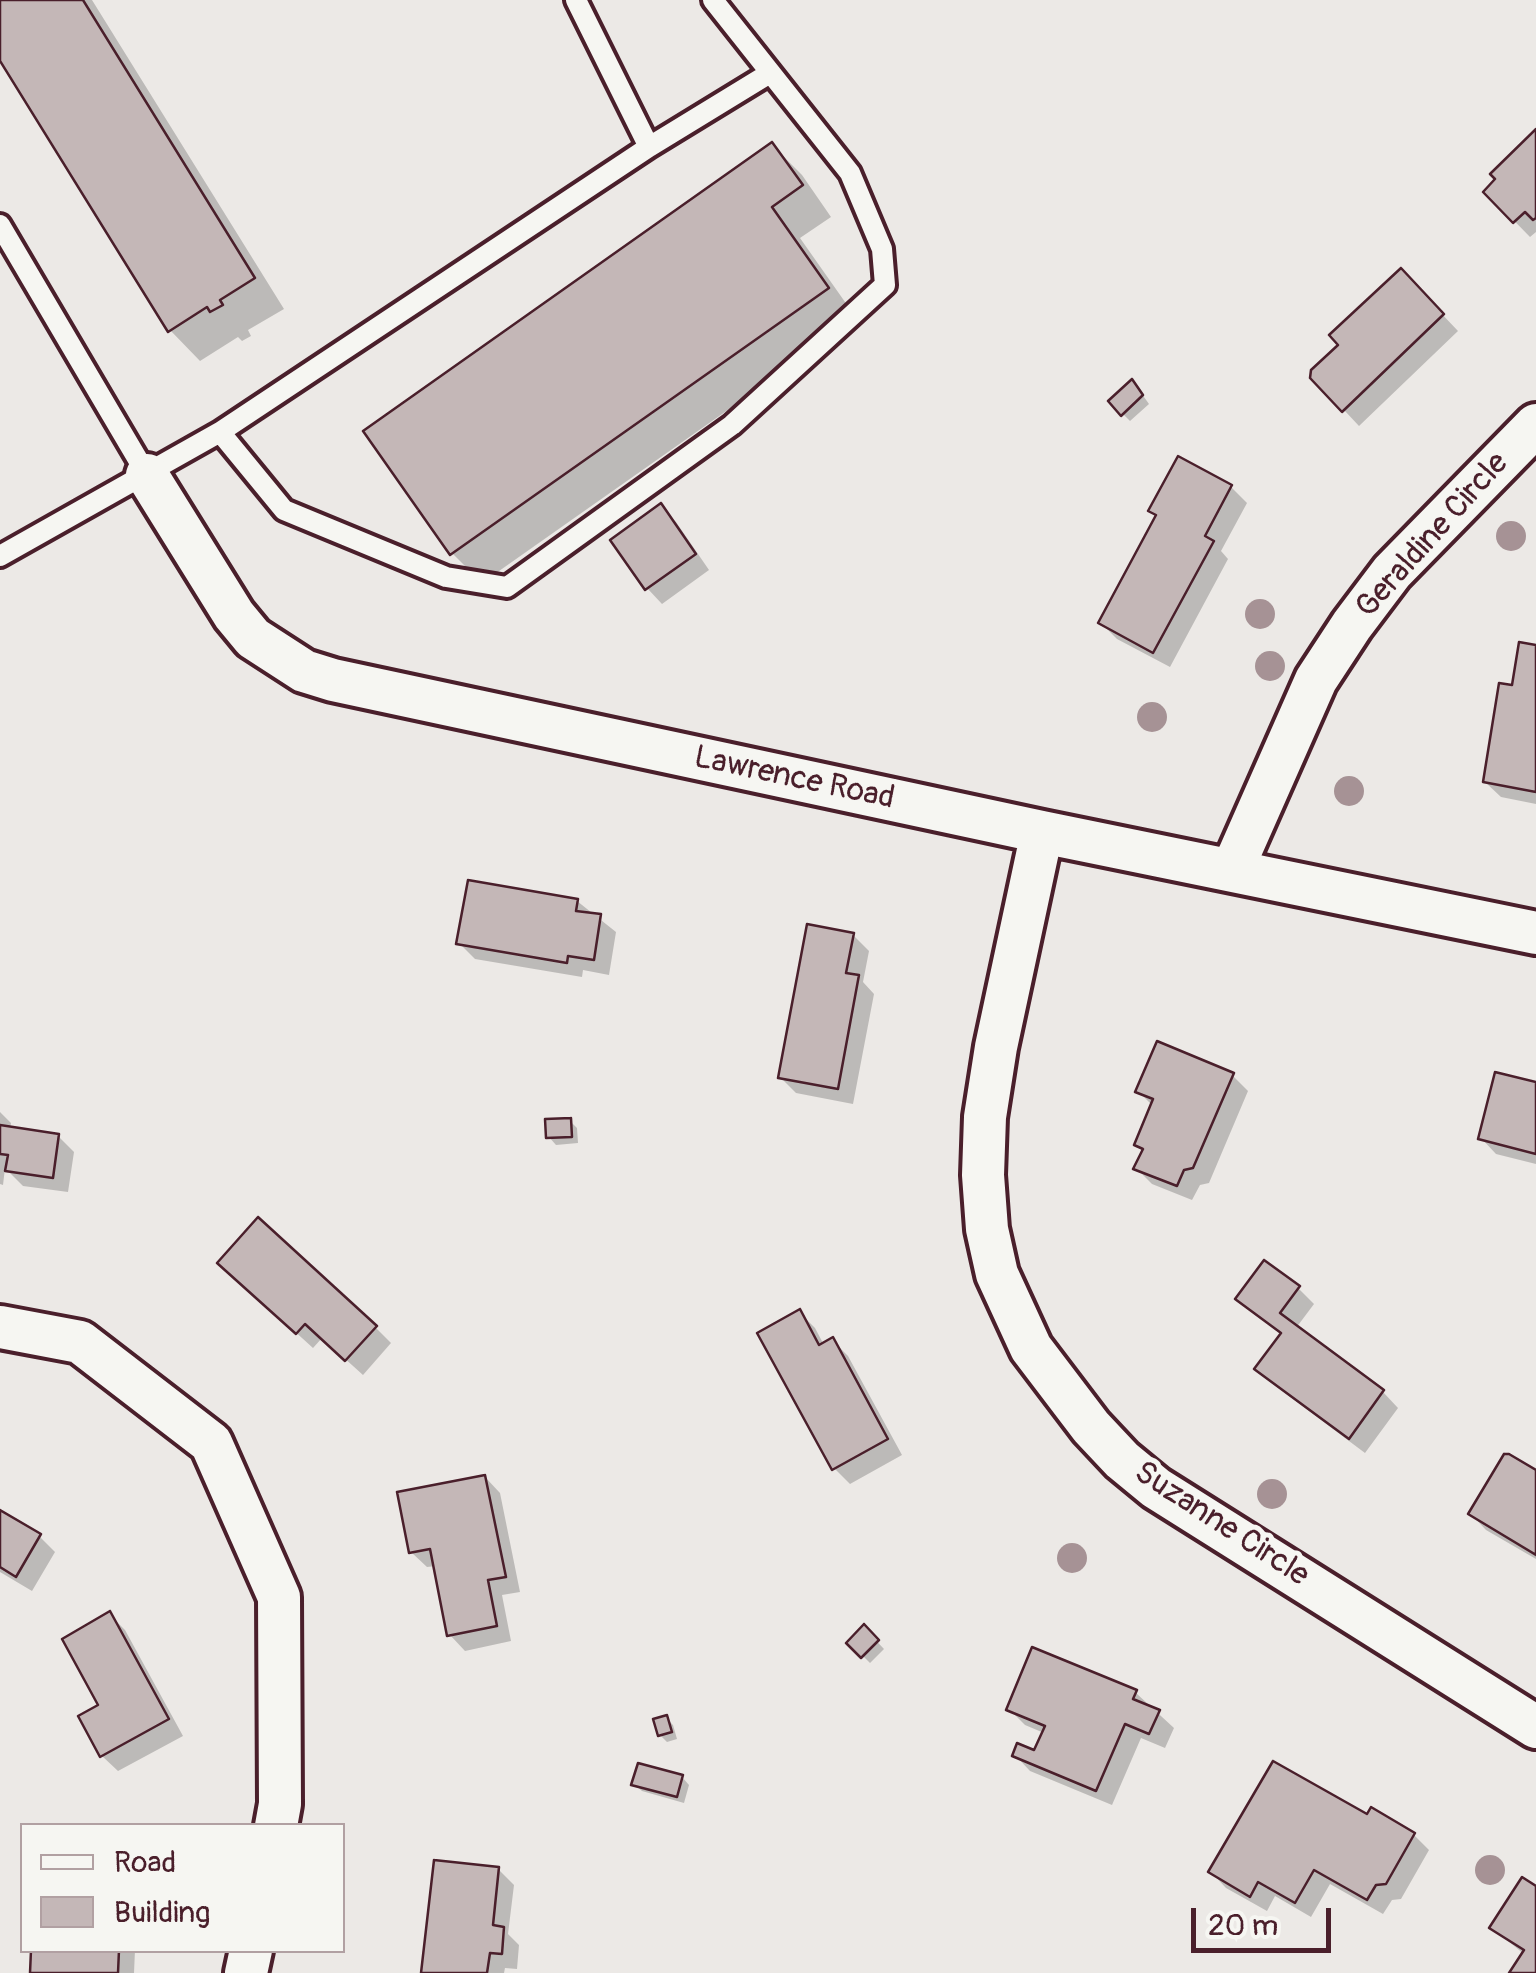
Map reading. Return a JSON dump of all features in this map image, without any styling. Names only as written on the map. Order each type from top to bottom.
[{"type":"street","name":"Geraldine Circle","points":[[1233,868],[1316,680],[1352,625],[1392,572],[1536,424]]},
{"type":"street","name":"Lawrence Road","points":[[147,475],[234,615],[253,638],[304,671],[1042,832],[1536,933]]},
{"type":"street","name":"Suzanne Circle","points":[[1042,832],[996,1047],[985,1117],[983,1174],[987,1229],[997,1274],[1031,1348],[1091,1428],[1156,1488],[1536,1727]]},
{"type":"street","points":[[0,1327],[80,1342],[211,1443],[279,1597],[280,1804],[277,1823]]},
{"type":"lane","points":[[576,0],[650,148]]},
{"type":"lane","points":[[220,432],[284,510],[446,577],[507,587],[732,425],[885,285],[882,249],[850,173],[713,0]]},
{"type":"lane","points":[[0,556],[220,432],[770,72]]},
{"type":"lane","points":[[0,225],[147,475]]},
{"type":"building","points":[[0,0],[83,0],[255,278],[220,300],[223,305],[210,312],[207,307],[168,332],[0,61]]},
{"type":"building","points":[[1536,129],[1536,218],[1533,220],[1525,212],[1513,223],[1483,192],[1495,179],[1490,174]]},
{"type":"building","points":[[772,142],[803,185],[772,207],[829,288],[450,555],[363,431]]},
{"type":"building","points":[[1401,268],[1444,314],[1342,412],[1310,378],[1311,370],[1338,345],[1329,335]]},
{"type":"building","points":[[1132,379],[1143,395],[1121,416],[1108,401]]},
{"type":"building","points":[[1178,456],[1232,485],[1205,536],[1214,541],[1153,653],[1098,623],[1156,515],[1148,511]]},
{"type":"building","points":[[661,503],[696,554],[645,590],[610,540]]},
{"type":"building","points":[[1519,642],[1536,645],[1536,792],[1483,782],[1499,683],[1512,685]]},
{"type":"building","points":[[468,880],[578,899],[576,911],[601,914],[594,960],[568,956],[567,963],[456,944]]},
{"type":"building","points":[[807,924],[854,933],[846,973],[859,975],[838,1089],[778,1078]]},
{"type":"building","points":[[1157,1041],[1234,1073],[1193,1168],[1184,1170],[1177,1186],[1133,1169],[1143,1149],[1134,1145],[1153,1099],[1135,1092]]},
{"type":"building","points":[[1495,1072],[1536,1082],[1536,1154],[1478,1139]]},
{"type":"building","points":[[571,1118],[572,1137],[546,1138],[545,1119]]},
{"type":"building","points":[[0,1125],[59,1134],[53,1178],[5,1171],[8,1155],[0,1154]]},
{"type":"building","points":[[258,1217],[377,1326],[345,1361],[305,1324],[296,1334],[217,1263]]},
{"type":"building","points":[[1264,1260],[1300,1286],[1280,1313],[1384,1390],[1349,1439],[1254,1369],[1281,1333],[1235,1299]]},
{"type":"building","points":[[800,1309],[819,1345],[833,1337],[888,1439],[832,1470],[757,1333]]},
{"type":"building","points":[[1504,1454],[1536,1470],[1536,1555],[1468,1514]]},
{"type":"building","points":[[485,1475],[506,1577],[488,1580],[497,1626],[447,1636],[430,1549],[409,1553],[397,1492]]},
{"type":"building","points":[[0,1510],[41,1534],[16,1577],[0,1567]]},
{"type":"building","points":[[110,1611],[169,1719],[100,1757],[78,1716],[98,1705],[62,1639]]},
{"type":"building","points":[[864,1624],[879,1640],[861,1658],[846,1643]]},
{"type":"building","points":[[1032,1647],[1137,1690],[1133,1699],[1160,1710],[1149,1734],[1125,1724],[1096,1791],[1012,1756],[1017,1743],[1034,1750],[1045,1726],[1006,1710]]},
{"type":"building","points":[[667,1715],[672,1732],[658,1736],[653,1719]]},
{"type":"building","points":[[1273,1761],[1367,1814],[1371,1807],[1415,1833],[1386,1884],[1376,1885],[1367,1900],[1314,1870],[1295,1903],[1258,1882],[1250,1897],[1208,1872]]},
{"type":"building","points":[[638,1763],[683,1775],[677,1797],[631,1785]]},
{"type":"building","points":[[434,1860],[499,1867],[493,1925],[504,1927],[502,1954],[490,1953],[487,1973],[421,1973]]},
{"type":"building","points":[[1522,1877],[1536,1886],[1536,1973],[1509,1973],[1524,1950],[1489,1928]]},
{"type":"building","points":[[31,1953],[119,1953],[118,1973],[30,1973]]}]
